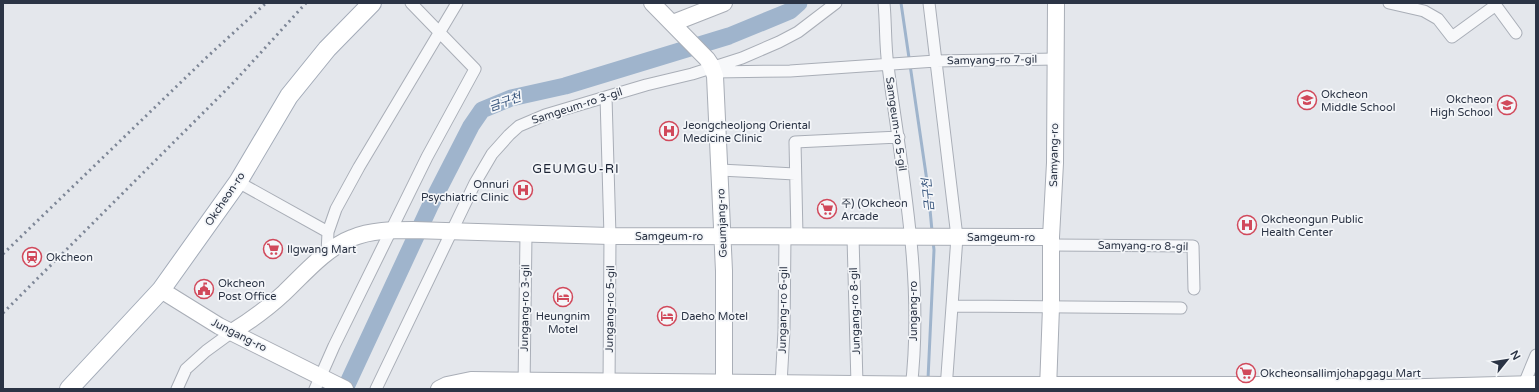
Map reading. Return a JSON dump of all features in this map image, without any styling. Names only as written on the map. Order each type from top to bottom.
[{"type":"main road","name":"Okcheon-ro","points":[[69,389],[161,290],[238,182],[289,96],[328,49],[372,3]]},
{"type":"main road","points":[[652,3],[711,66]]},
{"type":"main road","points":[[675,26],[724,3]]},
{"type":"main road","name":"Samyang-ro","points":[[1048,387],[1051,307],[1051,241],[1055,163],[1056,3]]},
{"type":"main road","name":"Geumjang-ro","points":[[711,66],[716,83],[723,236],[724,386]]},
{"type":"main road","points":[[232,332],[254,318],[335,248],[352,238],[372,233],[392,231]]},
{"type":"main road","name":"Samgeum-ro","points":[[392,231],[447,231],[610,236],[955,237],[1051,241]]},
{"type":"main road","name":"Jungang-ro","points":[[161,290],[317,383],[345,389]]},
{"type":"main road","points":[[439,389],[447,385],[471,380],[524,385],[724,386],[781,384],[826,387],[857,384],[947,387],[1389,388],[1530,384]]},
{"type":"street","points":[[317,383],[427,157],[475,69],[411,3]]},
{"type":"street","points":[[327,254],[328,232],[336,209],[458,3]]},
{"type":"street","points":[[711,66],[742,58],[780,42],[798,32],[836,3]]},
{"type":"street","points":[[884,3],[891,65]]},
{"type":"street","points":[[929,3],[933,61],[955,237],[953,306],[947,387]]},
{"type":"street","points":[[1389,3],[1424,11],[1438,19],[1452,37],[1495,4],[1516,33]]},
{"type":"street","name":"Samyang-ro 7-gil","points":[[891,65],[933,61],[1055,59]]},
{"type":"street","name":"Samgeum-ro 5-gil","points":[[711,66],[790,71],[891,65],[899,137],[915,237]]},
{"type":"street","name":"Samgeum-ro 3-gil","points":[[376,389],[447,231],[492,154],[514,130],[545,115],[711,66]]},
{"type":"street","name":"Jungang-ro 5-gil","points":[[606,96],[610,236],[609,385]]},
{"type":"street","name":"Jungang-ro 6-gil","points":[[781,384],[795,174],[795,142],[899,137]]},
{"type":"street","points":[[720,170],[795,174]]},
{"type":"street","points":[[238,182],[328,232]]},
{"type":"street","name":"Jungang-ro 3-gil","points":[[524,385],[526,234]]},
{"type":"street","name":"Jungang-ro 8-gil","points":[[853,237],[857,384]]},
{"type":"street","name":"Jungang-ro","points":[[914,386],[915,237]]},
{"type":"street","name":"Samyang-ro 8-gil","points":[[1051,241],[1193,246],[1194,289]]},
{"type":"street","points":[[953,306],[1181,308]]},
{"type":"street","points":[[177,389],[186,369],[206,351],[232,332]]},
{"type":"street","points":[[1530,384],[1536,355]]},
{"type":"waterway","name":"금구천","points":[[345,389],[431,204],[471,126],[482,110],[511,98],[565,86],[729,36],[790,11],[799,3]]},
{"type":"waterway","name":"금구천","points":[[901,3],[928,188],[932,231]]},
{"type":"waterway","name":"금구천","points":[[928,379],[934,250],[933,241]]},
{"type":"railway","points":[[3,254],[207,57],[266,3]]},
{"type":"railway","points":[[3,313],[234,82],[306,3]]},
{"type":"place","name":"Okcheon Middle School","points":[[1307,100]]},
{"type":"place","name":"Okcheon High School","points":[[1507,105]]},
{"type":"place","name":"Jeongcheoljong Oriental Medicine Clinic","points":[[669,131]]},
{"type":"place","name":"Onnuri Psychiatric Clinic","points":[[523,190]]},
{"type":"place","name":"주) (Okcheon Arcade","points":[[827,209]]},
{"type":"place","name":"Okcheongun Public Health Center","points":[[1247,225]]},
{"type":"place","name":"Ilgwang Mart","points":[[273,249]]},
{"type":"place","name":"Okcheon","points":[[32,257]]},
{"type":"place","name":"Okcheon Post Office","points":[[204,289]]},
{"type":"place","name":"Heungnim Motel","points":[[563,297]]},
{"type":"place","name":"Daeho Motel","points":[[667,316]]},
{"type":"place","name":"Okcheonsallimjohapgagu Mart","points":[[1246,373]]},
{"type":"district","name":"GEUMGU-RI","points":[[576,169]]}]
